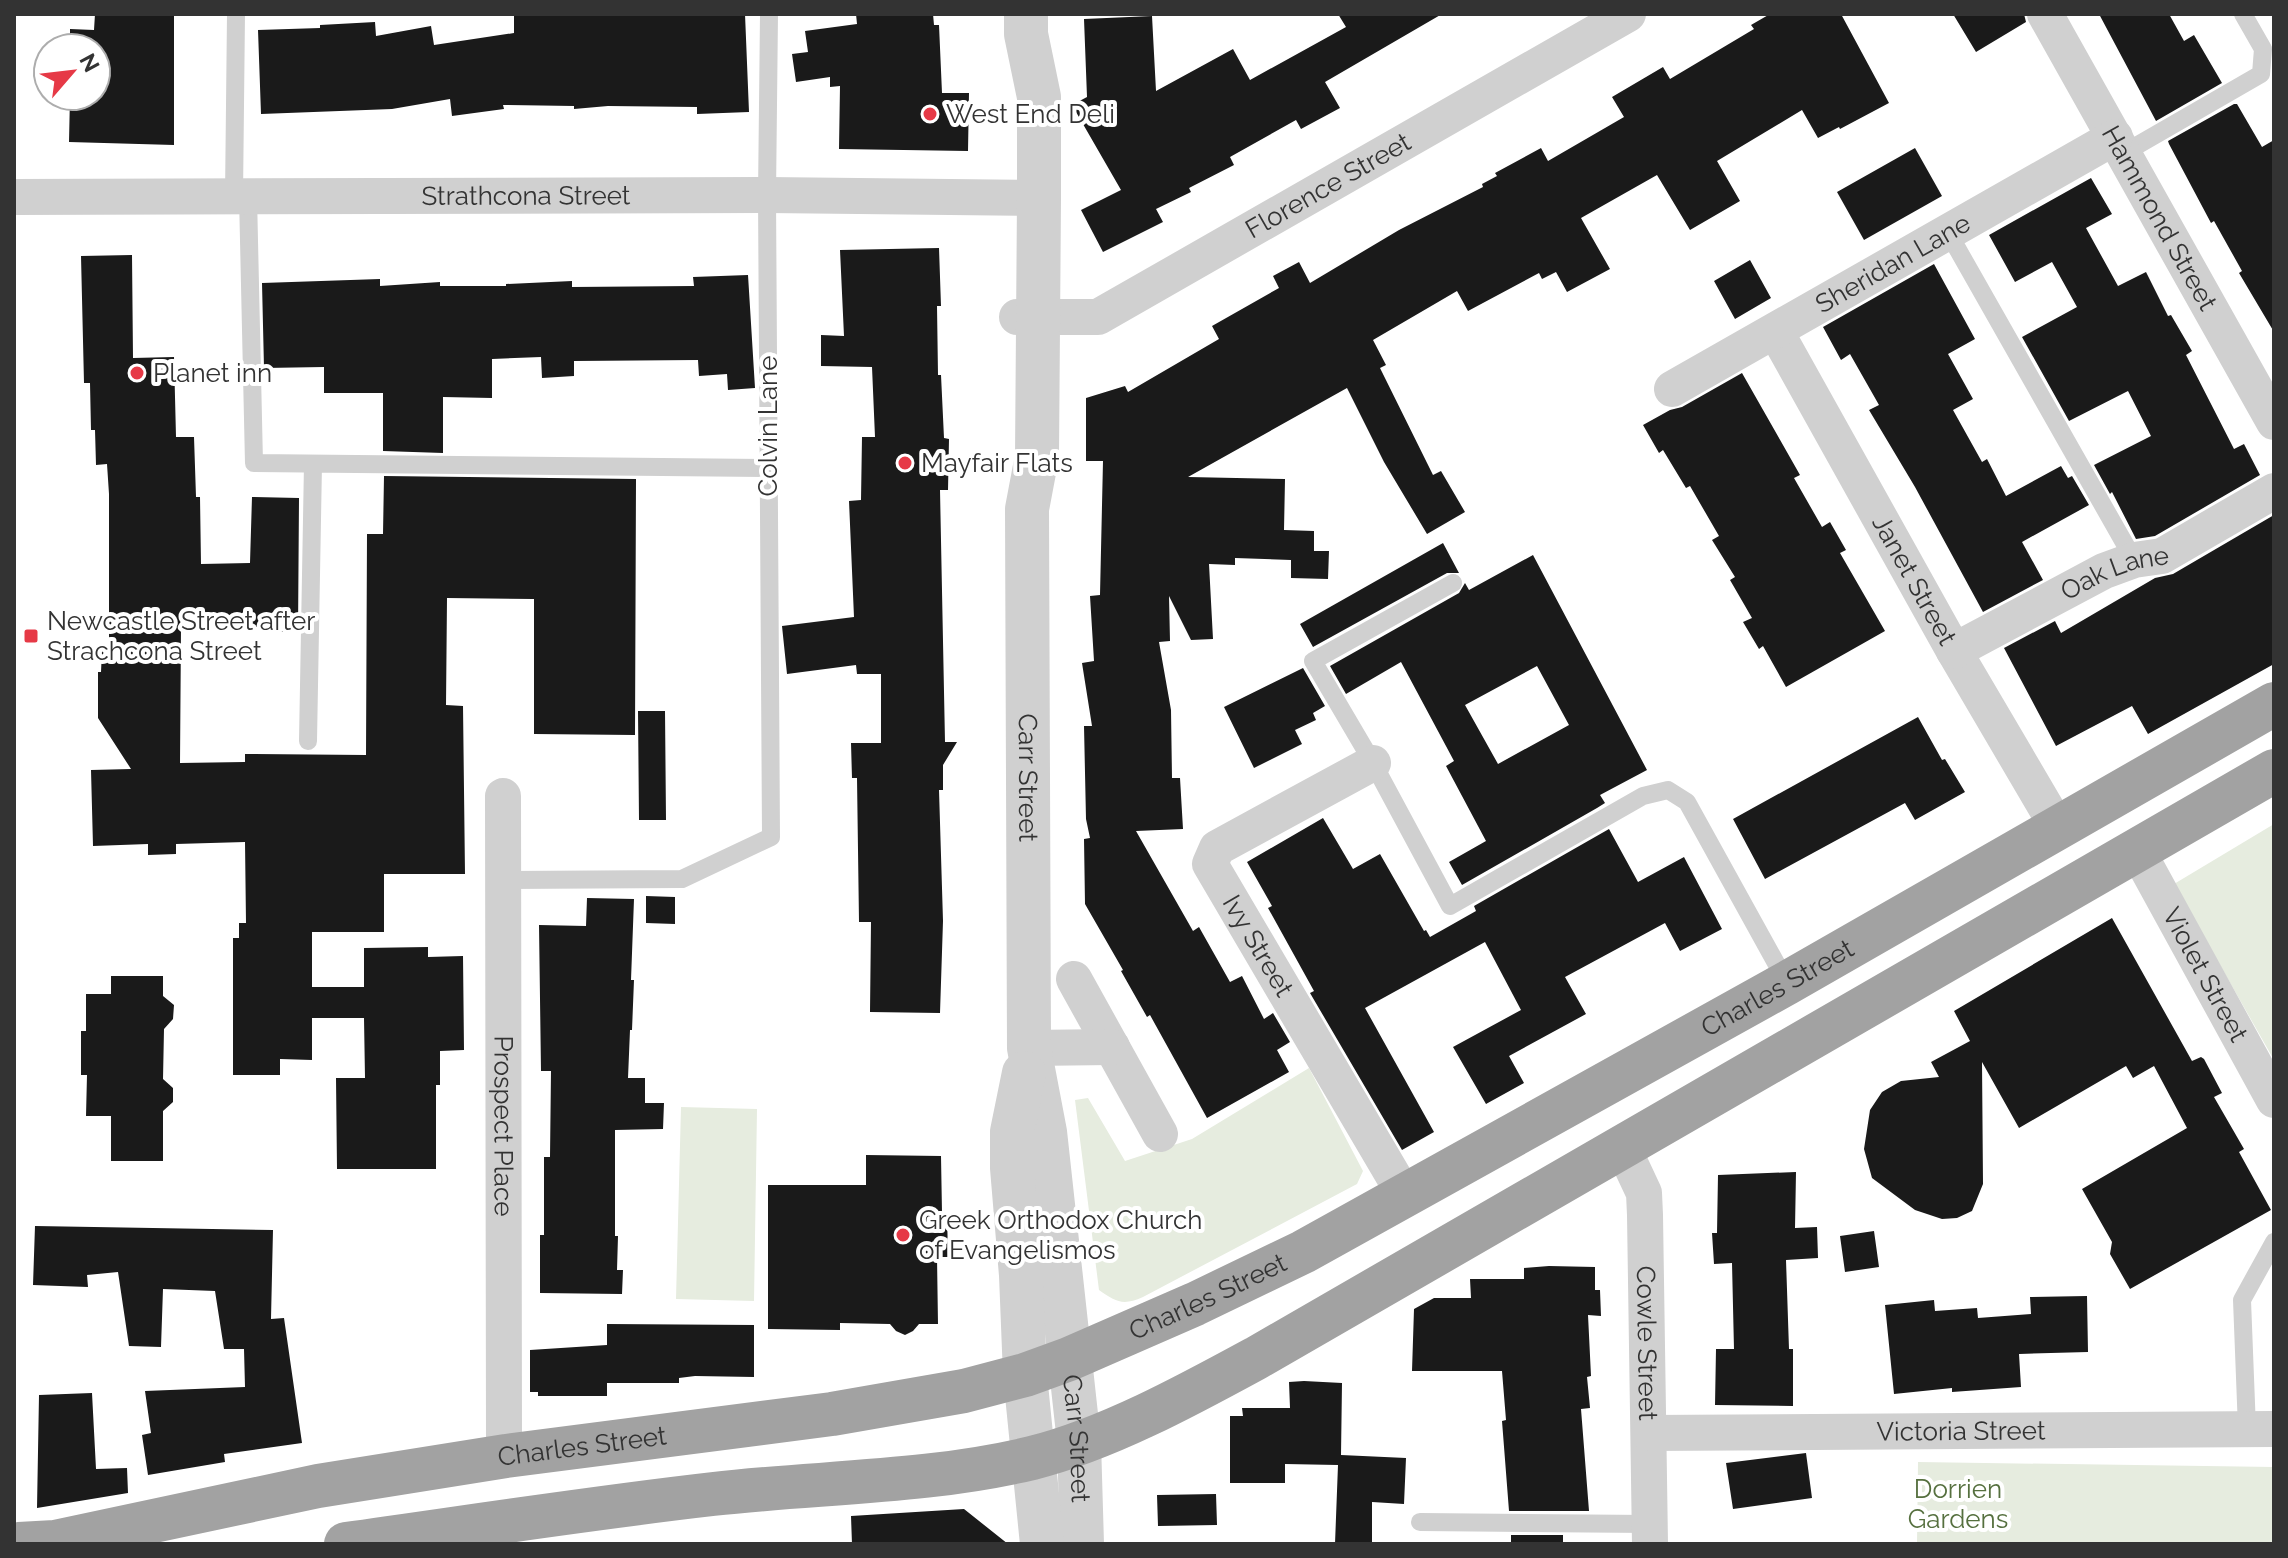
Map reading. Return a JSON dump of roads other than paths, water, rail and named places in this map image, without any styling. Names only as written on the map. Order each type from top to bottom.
[{"type":"highway","name":"Charles Street","points":[[19,1544],[55,1542],[318,1486],[506,1456],[832,1414],[964,1391],[1025,1375],[1069,1359],[1303,1252],[1787,983],[2274,704]]},
{"type":"highway","points":[[346,1544],[712,1494],[977,1469],[1035,1457],[1079,1442],[1223,1376],[2274,771]]},
{"type":"street","name":"Florence Street","points":[[1028,318],[1098,317],[1628,14]]},
{"type":"street","name":"Hammond Street","points":[[2045,14],[2274,422]]},
{"type":"street","name":"Carr Street","points":[[1026,24],[1039,97],[1027,198],[1028,318],[1037,456],[1027,509],[1029,1048],[1045,1132],[1079,1442],[1082,1544]]},
{"type":"street","name":"Sheridan Lane","points":[[1672,389],[1949,234],[2119,145]]},
{"type":"street","name":"Strathcona Street","points":[[14,197],[767,195],[1027,198]]},
{"type":"street","name":"Janet Street","points":[[1776,332],[1954,651],[2058,828]]},
{"type":"street","name":"Oak Lane","points":[[1954,651],[2104,571],[2134,560],[2162,556],[2274,491]]},
{"type":"street","name":"Ivy Street","points":[[1373,763],[1217,848],[1210,864],[1404,1194]]},
{"type":"street","name":"Prospect Place","points":[[503,796],[506,1456]]},
{"type":"street","name":"Violet Street","points":[[2137,850],[2274,1100]]},
{"type":"street","points":[[1074,979],[1160,1134]]},
{"type":"street","points":[[1029,1048],[1112,1047]]},
{"type":"street","name":"Carr Street","points":[[1029,1048],[1012,1132],[1025,1375],[1042,1544]]},
{"type":"street","name":"Cowle Street","points":[[1622,1146],[1644,1193],[1650,1534]]},
{"type":"street","name":"Victoria Street","points":[[1649,1433],[2261,1429]]},
{"type":"lane","points":[[236,14],[254,463],[768,468]]},
{"type":"lane","name":"Colvin Lane","points":[[503,880],[682,879],[771,837],[767,195],[769,14]]},
{"type":"lane","points":[[2119,145],[2268,66],[2243,14]]},
{"type":"lane","points":[[1949,234],[2134,560]]},
{"type":"lane","points":[[308,741],[313,464]]},
{"type":"lane","points":[[1453,583],[1313,661],[1373,763],[1450,906],[1643,796],[1668,790],[1687,802],[1787,983]]},
{"type":"lane","points":[[2261,1429],[2242,1300],[2274,1242]]},
{"type":"lane","points":[[1420,1522],[1650,1534]]},
{"type":"place","name":"West End Deli","points":[[930,114]]},
{"type":"place","name":"Planet inn","points":[[137,373]]},
{"type":"place","name":"Mayfair Flats","points":[[905,463]]},
{"type":"place","name":"Newcastle Street after Strachcona Street","points":[[31,636]]},
{"type":"place","name":"Greek Orthodox Church of Evangelismos","points":[[903,1235]]},
{"type":"park label","name":"Dorrien Gardens","points":[[1958,1504]]}]
